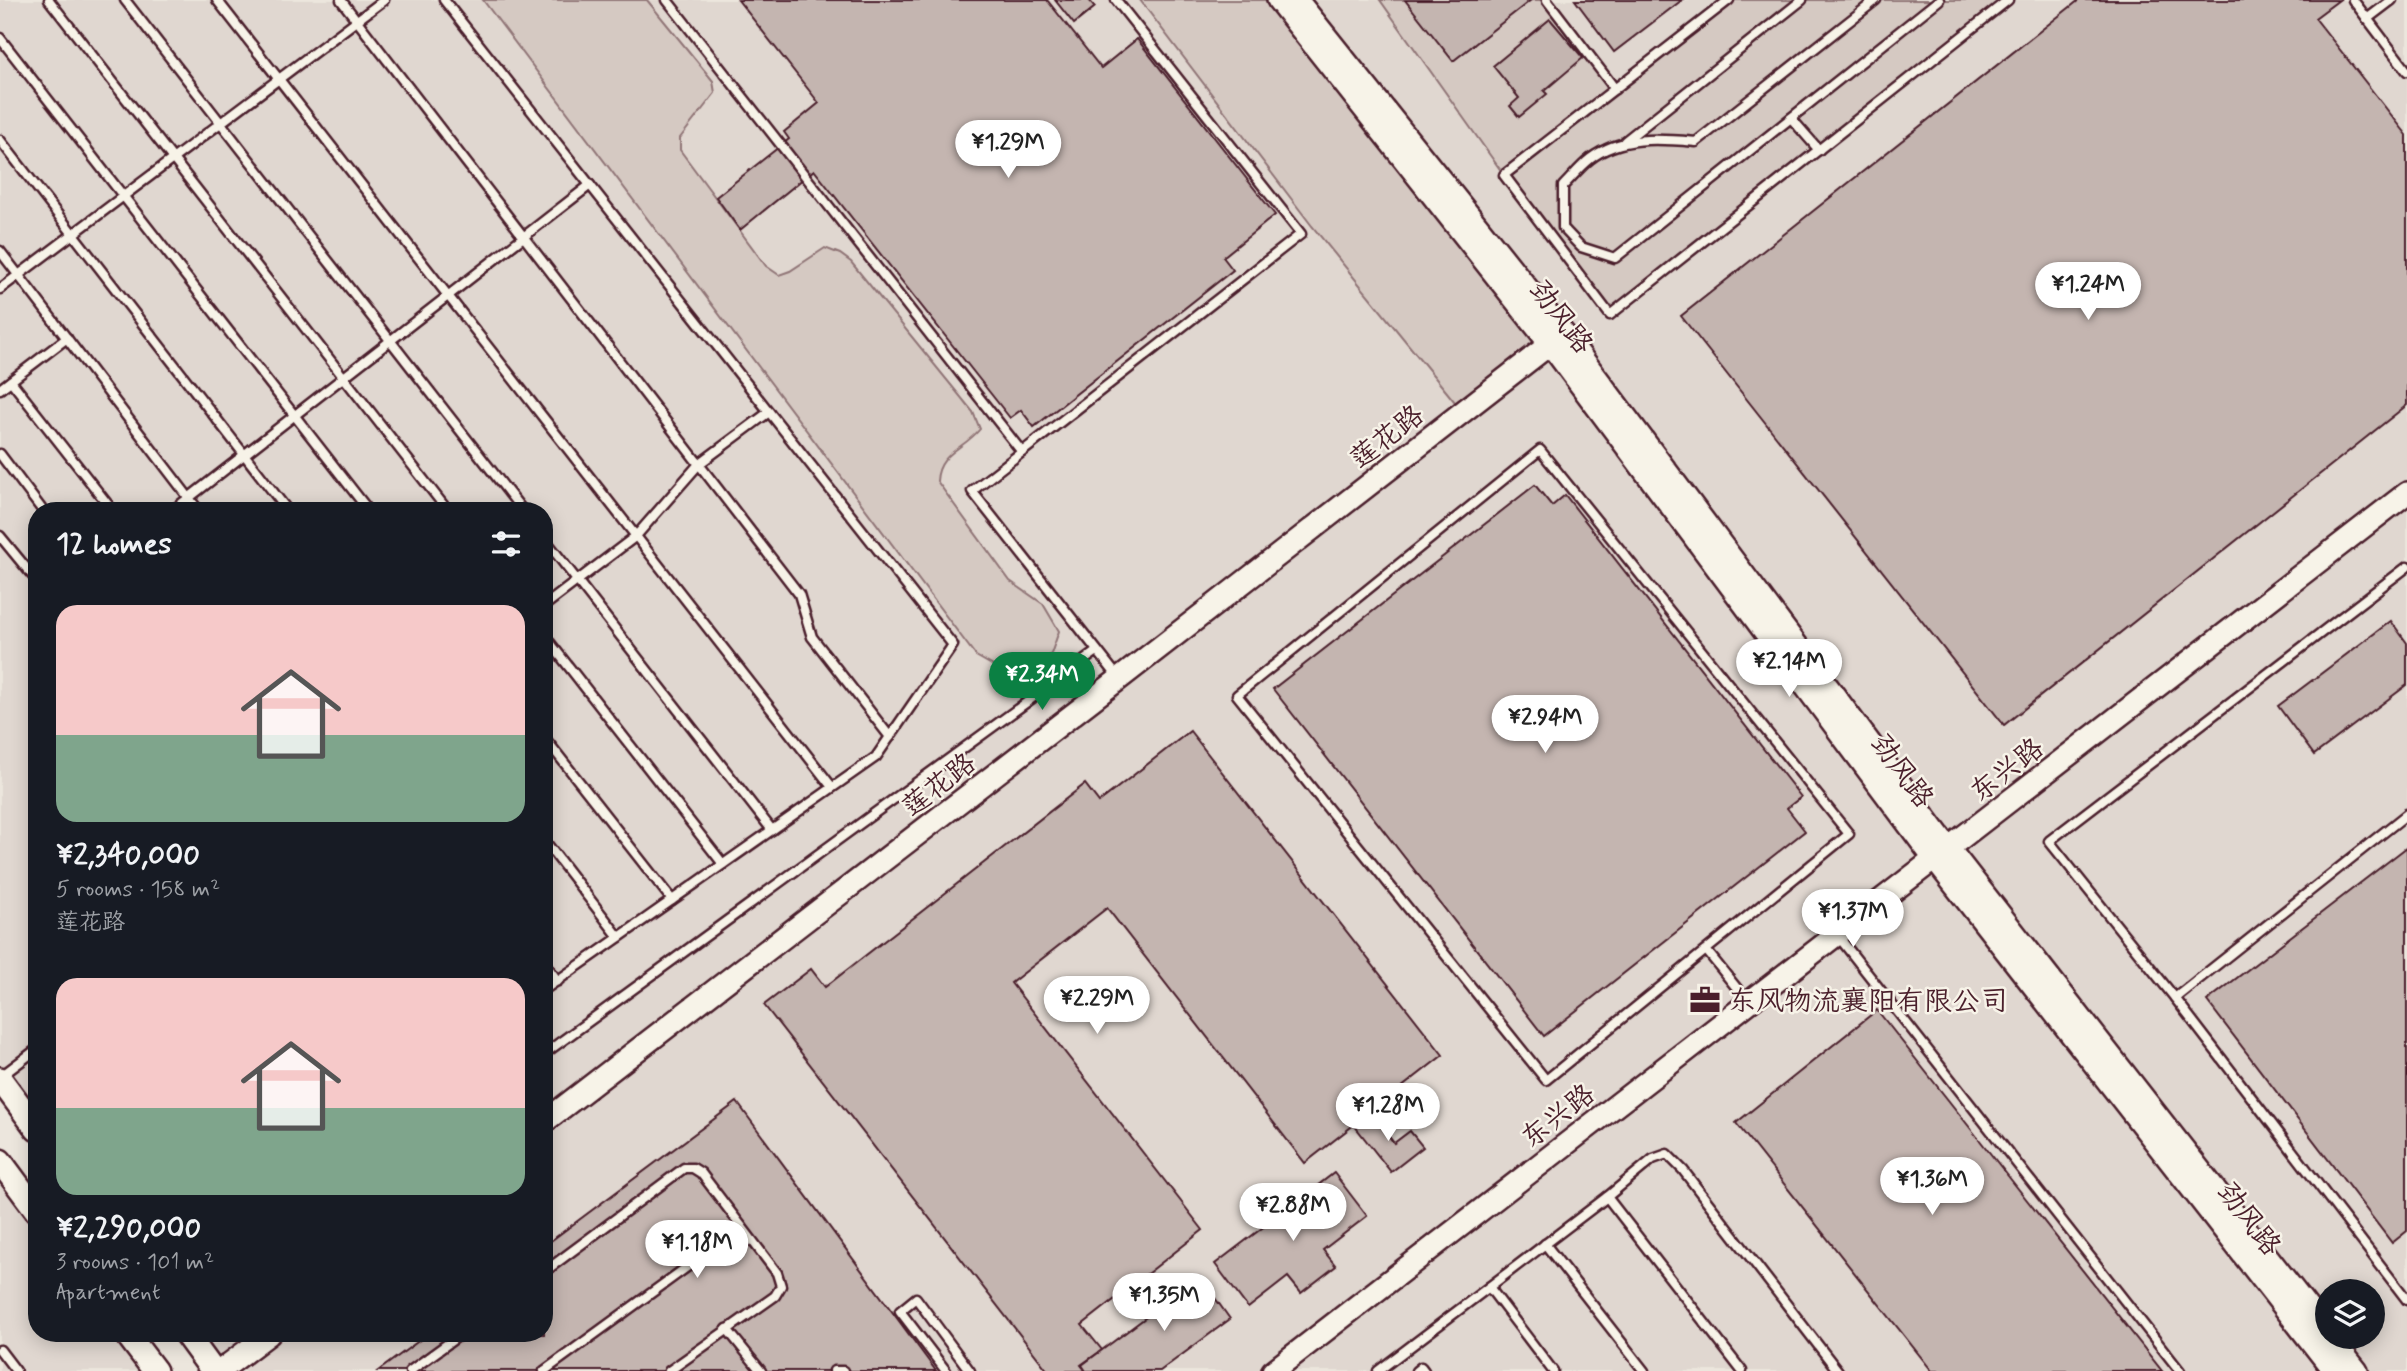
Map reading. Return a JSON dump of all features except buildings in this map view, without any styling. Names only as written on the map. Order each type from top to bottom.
[{"type":"main road","points":[[0,1078],[28,1117]]},
{"type":"main road","points":[[0,1161],[28,1199]]},
{"type":"main road","points":[[133,1342],[155,1371]]},
{"type":"main road","points":[[191,1342],[207,1368]]},
{"type":"street","name":"劲风路","points":[[1278,0],[1557,339]]},
{"type":"street","name":"劲风路","points":[[1297,0],[1557,339],[1942,855],[2334,1371]]},
{"type":"street","name":"莲花路","points":[[553,1115],[1557,339]]},
{"type":"street","name":"东兴路","points":[[1273,1371],[2407,493]]},
{"type":"street","name":"劲风路","points":[[1942,855],[2315,1318]]},
{"type":"street","points":[[207,1368],[254,1342]]},
{"type":"street","name":"劲风路","points":[[2340,1349],[2357,1371]]},
{"type":"lane","points":[[49,0],[441,502]]},
{"type":"lane","points":[[125,0],[516,502]]},
{"type":"lane","points":[[217,0],[832,787]]},
{"type":"lane","points":[[341,0],[799,594],[812,637],[890,737]]},
{"type":"lane","points":[[0,289],[384,0]]},
{"type":"lane","points":[[444,0],[953,645],[876,757],[553,984]]},
{"type":"lane","points":[[667,0],[1021,452]]},
{"type":"lane","points":[[1116,0],[1301,234],[972,491],[1119,680]]},
{"type":"lane","points":[[1547,0],[1615,89]]},
{"type":"lane","points":[[1729,0],[1504,174],[1610,315],[2008,0]]},
{"type":"lane","points":[[1802,0],[1623,143],[1592,157],[1563,186],[1563,228],[1581,247],[1615,258],[1939,0]]},
{"type":"lane","points":[[1623,143],[1656,139],[1696,142],[1876,0]]},
{"type":"lane","points":[[2353,0],[2407,71]]},
{"type":"lane","points":[[2367,19],[2392,0]]},
{"type":"lane","points":[[0,38],[362,502]]},
{"type":"lane","points":[[1791,118],[1819,150]]},
{"type":"lane","points":[[0,140],[281,502]]},
{"type":"lane","points":[[184,502],[590,185]]},
{"type":"lane","points":[[0,251],[192,502]]},
{"type":"lane","points":[[0,389],[67,338]]},
{"type":"lane","points":[[11,381],[106,502]]},
{"type":"lane","points":[[553,599],[636,536],[699,464],[769,412]]},
{"type":"lane","points":[[1540,450],[1849,834],[1706,950],[1546,1080],[1237,695],[1540,450]]},
{"type":"lane","points":[[0,454],[36,502]]},
{"type":"lane","points":[[0,536],[28,570]]},
{"type":"lane","points":[[553,549],[772,830]]},
{"type":"lane","points":[[2407,567],[2049,841],[2175,998],[2407,1300]]},
{"type":"lane","points":[[553,647],[723,864]]},
{"type":"lane","points":[[553,1047],[1097,651]]},
{"type":"lane","points":[[553,749],[672,901]]},
{"type":"lane","points":[[2175,998],[2407,814]]},
{"type":"lane","points":[[553,852],[620,937]]},
{"type":"lane","points":[[1837,935],[2180,1371]]},
{"type":"lane","points":[[1706,950],[1748,1002]]},
{"type":"lane","points":[[553,974],[558,981]]},
{"type":"lane","points":[[0,1078],[28,1056]]},
{"type":"lane","points":[[1378,1371],[1653,1159],[1667,1154],[1683,1170],[1838,1371]]},
{"type":"lane","points":[[553,1265],[684,1168],[693,1168],[701,1173],[777,1273],[781,1286],[775,1296],[669,1371]]},
{"type":"lane","points":[[1607,1197],[1742,1371]]},
{"type":"lane","points":[[544,1371],[742,1227]]},
{"type":"lane","points":[[1545,1244],[1644,1371]]},
{"type":"lane","points":[[1489,1287],[1553,1371]]},
{"type":"lane","points":[[946,1371],[900,1311],[916,1298],[970,1371]]},
{"type":"lane","points":[[727,1329],[761,1371]]},
{"type":"lane","points":[[410,1371],[450,1342]]},
{"type":"lane","points":[[0,1350],[16,1371]]},
{"type":"lane","points":[[1416,1371],[1421,1367],[1424,1371]]},
{"type":"lane","points":[[834,1371],[843,1371]]},
{"type":"shaded area","points":[[0,0],[2407,0],[2407,1371],[213,1371],[191,1342],[553,1342],[553,502],[28,502],[28,1119],[0,1081]]},
{"type":"shaded area","points":[[483,0],[647,0],[713,81],[715,93],[680,138],[680,150],[766,266],[779,275],[790,271],[825,248],[840,254],[851,262],[973,412],[980,429],[942,464],[937,481],[1010,581],[1043,604],[1059,631],[1051,654],[1033,675],[1011,676],[976,656]]},
{"type":"shaded area","points":[[1140,0],[1278,0],[1550,344],[1463,412],[1312,226]]},
{"type":"shaded area","points":[[1380,0],[1547,0],[1615,89],[1729,0],[2008,0],[1610,315],[1504,175]]},
{"type":"shaded area","points":[[0,1161],[28,1199],[28,1342],[133,1342],[155,1371],[0,1371]]},
{"type":"place","name":"东风物流襄阳有限公司","points":[[1705,1000]]}]
